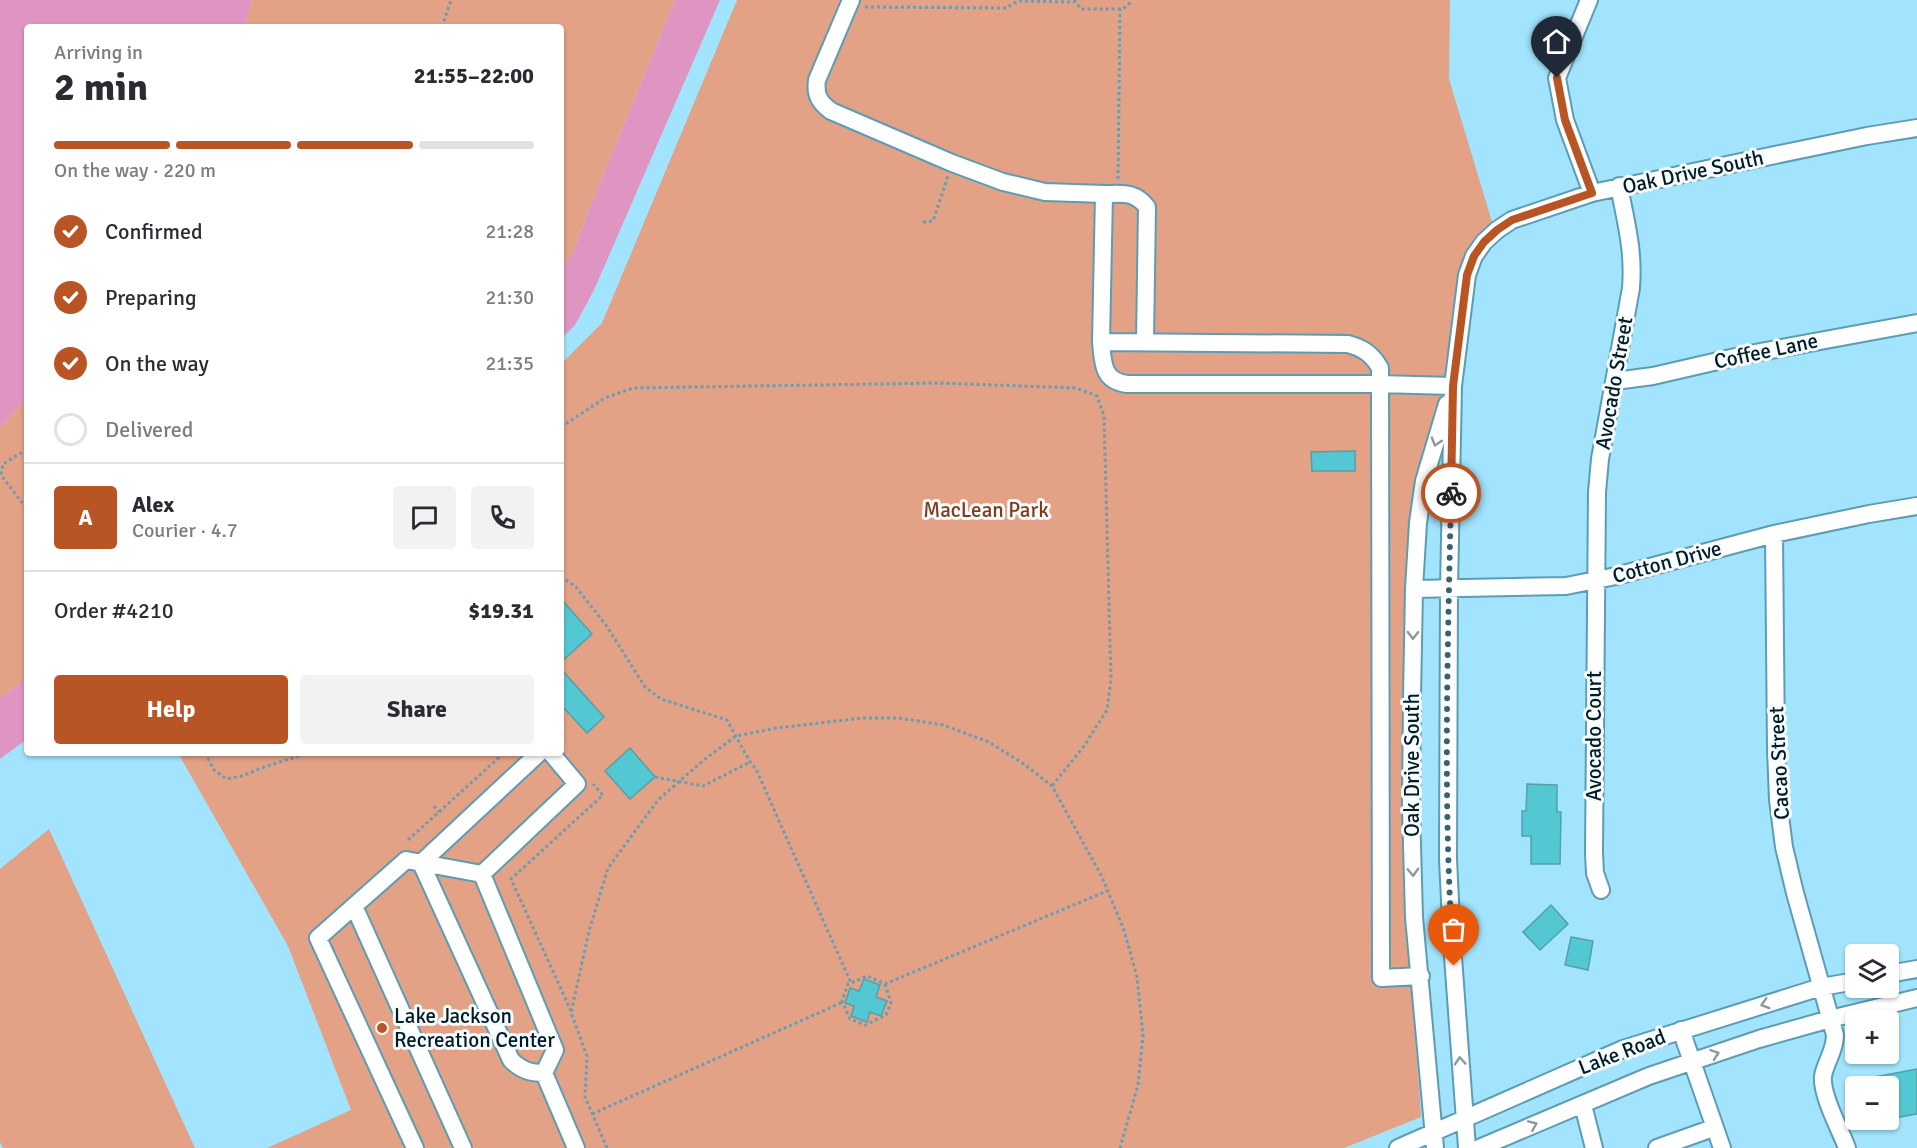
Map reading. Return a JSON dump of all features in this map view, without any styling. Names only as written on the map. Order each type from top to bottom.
[{"type":"street","points":[[1589,0],[1557,78],[1565,120],[1592,193]]},
{"type":"street","points":[[849,3],[817,80],[816,91],[821,103],[831,111],[952,163],[1003,182],[1045,192],[1128,194],[1139,197],[1147,207],[1145,341]]},
{"type":"street","name":"Oak Drive South","points":[[1467,1148],[1448,859],[1449,588],[1453,386],[1467,275],[1474,256],[1484,242],[1512,220],[1592,193],[1867,136],[1917,128]]},
{"type":"street","name":"Avocado Street","points":[[1595,581],[1600,459],[1631,288],[1632,248],[1619,186]]},
{"type":"street","points":[[1111,194],[1101,342],[1103,366],[1108,375],[1118,383],[1453,386]]},
{"type":"street","name":"Coffee Lane","points":[[1615,381],[1653,376],[1744,355],[1917,323]]},
{"type":"street","points":[[1101,342],[1348,344],[1363,348],[1374,358],[1380,368],[1381,978],[1420,976]]},
{"type":"street","name":"Oak Drive South","points":[[1434,1140],[1414,917],[1411,808],[1414,589],[1418,523],[1424,481],[1453,386]]},
{"type":"street","name":"Cotton Drive","points":[[1414,589],[1566,586],[1595,581],[1774,534],[1917,506]]},
{"type":"street","name":"Cacao Street","points":[[1774,534],[1778,800],[1784,848],[1835,1043],[1827,1063],[1823,1084],[1847,1148]]},
{"type":"street","name":"Avocado Court","points":[[1595,581],[1594,853],[1595,873],[1600,890]]},
{"type":"street","points":[[422,863],[536,756]]},
{"type":"street","points":[[482,874],[577,784],[554,756]]},
{"type":"street","points":[[415,1148],[318,938],[406,860],[482,874]]},
{"type":"street","points":[[422,863],[511,1060],[519,1068],[544,1073]]},
{"type":"street","points":[[482,874],[555,1050],[544,1073],[576,1148]]},
{"type":"street","points":[[354,906],[463,1148]]},
{"type":"street","points":[[1899,972],[1917,969]]},
{"type":"street","name":"Lake Road","points":[[1398,1148],[1434,1140],[1465,1120],[1623,1049],[1821,987],[1845,983]]},
{"type":"street","name":"Lake Road","points":[[1479,1148],[1649,1076],[1759,1039],[1917,998]]},
{"type":"street","points":[[1681,1030],[1713,1128],[1722,1148]]},
{"type":"street","points":[[1582,1105],[1594,1148]]},
{"type":"street","points":[[1657,1148],[1713,1128]]},
{"type":"path","points":[[443,24],[451,0]]},
{"type":"path","points":[[849,3],[1006,8],[1018,1],[1074,1],[1081,9],[1120,9],[1131,3],[1131,0]]},
{"type":"path","points":[[1111,194],[1120,9]]},
{"type":"path","points":[[923,222],[933,221],[952,163]]},
{"type":"path","points":[[564,425],[605,398],[633,388],[939,383],[1076,388],[1097,396],[1104,416],[1111,680],[1107,710],[1084,746],[1052,786]]},
{"type":"path","points":[[24,451],[3,464],[1,475],[24,505]]},
{"type":"path","points":[[564,578],[576,587],[606,625],[645,687],[660,699],[727,720],[756,769],[851,983]]},
{"type":"path","points":[[572,1012],[589,931],[608,868],[658,800],[705,759],[736,736],[777,728],[862,718],[910,720],[943,725],[989,742],[1024,764],[1052,786],[1081,838],[1124,930],[1137,977],[1143,1035],[1138,1085],[1120,1148]]},
{"type":"path","points":[[207,756],[214,770],[227,779],[299,756]]},
{"type":"path","points":[[408,840],[501,756]]},
{"type":"path","points":[[655,777],[703,786],[750,762]]},
{"type":"path","points":[[589,780],[603,795],[511,879],[572,1012],[587,1056],[585,1096],[607,1148]]},
{"type":"path","points":[[434,806],[439,812]]},
{"type":"path","points":[[885,984],[891,1003],[886,1015],[865,1025],[850,1019],[843,1002],[851,983],[867,976],[885,984],[1107,891]]},
{"type":"path","points":[[591,1114],[843,1002]]},
{"type":"green space","points":[[252,0],[675,0],[574,250],[564,265],[564,24],[245,24]]},
{"type":"green space","name":"MacLean Park","points":[[737,0],[1450,0],[1449,79],[1492,222],[1472,247],[1448,369],[1419,489],[1408,931],[1421,1117],[1344,1148],[267,1148],[351,1110],[288,946],[180,756],[564,756],[564,361],[602,323]]},
{"type":"green space","points":[[24,401],[24,680],[0,698],[0,427]]},
{"type":"green space","points":[[49,829],[195,1148],[3,1148],[0,1142],[0,869]]},
{"type":"shaded area","points":[[0,0],[252,0],[245,24],[24,24],[24,401],[0,427]]},
{"type":"shaded area","points":[[675,0],[720,0],[594,290],[575,325],[564,336],[564,265],[574,250]]},
{"type":"shaded area","points":[[24,680],[24,741],[0,759],[0,698]]},
{"type":"building","points":[[1355,451],[1355,471],[1312,471],[1311,452]]},
{"type":"building","points":[[564,602],[592,634],[564,659]]},
{"type":"building","points":[[564,672],[604,717],[587,733],[564,708]]},
{"type":"building","points":[[630,748],[655,777],[630,799],[605,771]]},
{"type":"building","points":[[1527,784],[1557,785],[1557,812],[1561,812],[1560,864],[1531,864],[1531,836],[1522,836],[1522,811],[1526,811]]},
{"type":"building","points":[[1551,905],[1568,924],[1540,950],[1523,932]]},
{"type":"building","points":[[1571,937],[1593,941],[1588,970],[1565,965]]},
{"type":"building","points":[[864,979],[880,985],[876,997],[887,1001],[881,1016],[870,1012],[867,1022],[851,1016],[854,1006],[845,1003],[850,988],[859,991]]},
{"type":"building","points":[[1917,1069],[1917,1114],[1899,1117],[1899,1076],[1879,1076]]},
{"type":"way so far","points":[[1451,493],[1448,859],[1454,966]]},
{"type":"place","name":"Lake Jackson Recreation Center","points":[[382,1028]]},
{"type":"route","points":[[1451,493],[1453,386],[1467,275],[1474,256],[1484,242],[1512,220],[1592,193],[1565,120],[1557,78]]}]
